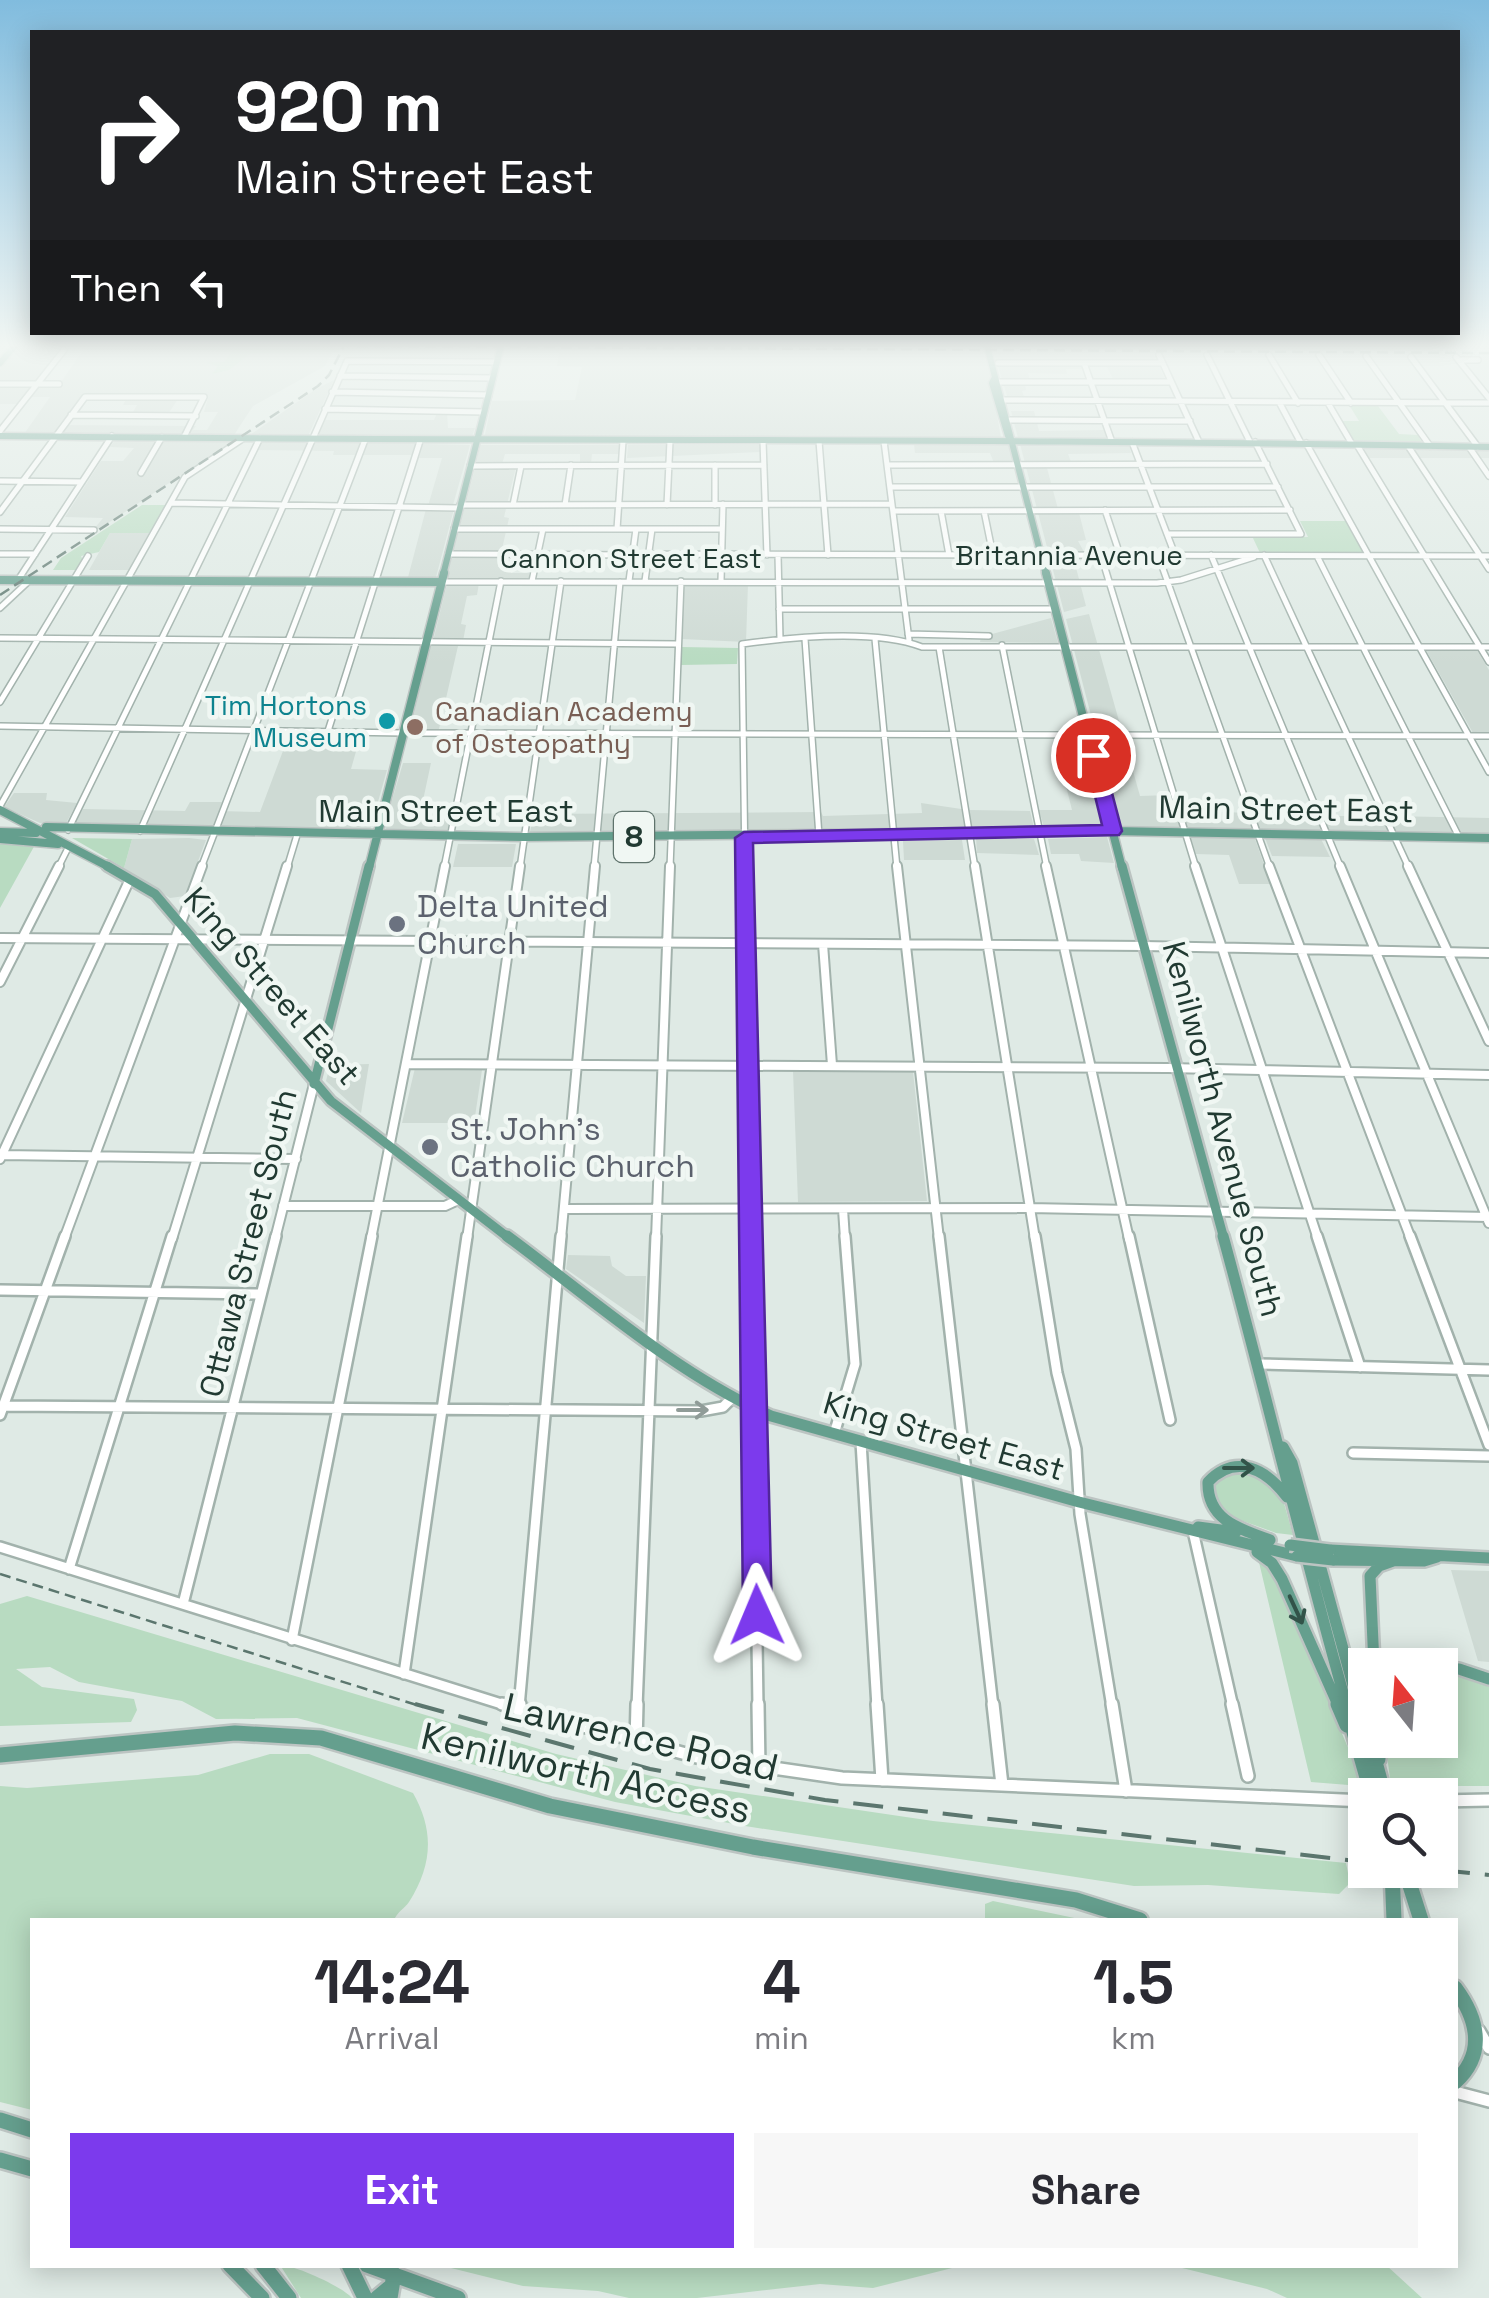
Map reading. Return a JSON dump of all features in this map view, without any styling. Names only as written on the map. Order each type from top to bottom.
[{"type":"main road","name":"Ottawa Street South","points":[[314,1084],[474,449]]},
{"type":"main road","name":"Kenilworth Avenue South","points":[[1014,449],[1112,831],[1280,1442],[1291,1504],[1367,1778]]},
{"type":"main road","name":"Cannon Street East","points":[[0,580],[440,582]]},
{"type":"main road","name":"King Street East","points":[[3,811],[154,894],[314,1084],[389,1149],[650,1342],[754,1410],[1079,1502],[1192,1527],[1233,1542],[1393,1561],[1438,1556],[1489,1558]]},
{"type":"main road","name":"Main Street East","points":[[3,811],[68,830],[214,834]]},
{"type":"main road","points":[[0,834],[16,829],[19,822]]},
{"type":"main road","name":"Main Street East","points":[[0,834],[744,838],[1112,831],[1489,838]]},
{"type":"main road","points":[[0,834],[69,846]]},
{"type":"main road","name":"Kenilworth Avenue South","points":[[1280,1442],[1292,1464],[1348,1666]]},
{"type":"main road","points":[[1270,1540],[1218,1516],[1208,1501],[1208,1482],[1228,1466],[1251,1467],[1270,1476],[1291,1504]]},
{"type":"main road","name":"King Street East","points":[[1192,1527],[1212,1526],[1294,1550]]},
{"type":"main road","points":[[1233,1542],[1260,1553],[1277,1570],[1364,1766]]},
{"type":"main road","name":"King Street East","points":[[1332,1555],[1423,1552],[1438,1556]]},
{"type":"main road","points":[[1373,1648],[1370,1576],[1379,1566],[1393,1561]]},
{"type":"main road","points":[[1458,1670],[1489,1680]]},
{"type":"main road","name":"Kenilworth Access","points":[[4,1757],[235,1733],[322,1738],[550,1806],[770,1850],[1076,1900],[1134,1918]]},
{"type":"main road","points":[[1393,1888],[1394,1918]]},
{"type":"main road","points":[[1411,1888],[1420,1918]]},
{"type":"main road","points":[[1458,1991],[1471,2015],[1473,2062],[1458,2079]]},
{"type":"main road","points":[[0,2120],[30,2129]]},
{"type":"main road","points":[[0,2160],[30,2168]]},
{"type":"main road","points":[[233,2268],[262,2298]]},
{"type":"main road","points":[[267,2268],[289,2298]]},
{"type":"main road","points":[[350,2268],[364,2298]]},
{"type":"main road","points":[[370,2268],[388,2290],[453,2296]]},
{"type":"street","points":[[0,512],[46,449]]},
{"type":"street","points":[[18,580],[103,449]]},
{"type":"street","points":[[140,473],[155,449]]},
{"type":"street","points":[[3,811],[185,477],[227,449]]},
{"type":"street","points":[[68,830],[254,449]]},
{"type":"street","points":[[140,831],[307,449]]},
{"type":"street","points":[[361,449],[252,730],[1,1409],[712,1410],[723,1407],[733,1397]]},
{"type":"street","points":[[328,731],[417,449]]},
{"type":"street","points":[[617,529],[623,449]]},
{"type":"street","points":[[667,504],[670,449]]},
{"type":"street","points":[[763,449],[767,554]]},
{"type":"street","points":[[821,449],[828,555]]},
{"type":"street","points":[[887,449],[908,637],[916,646],[1489,647]]},
{"type":"street","points":[[1135,449],[1175,555]]},
{"type":"street","points":[[1167,534],[1301,534],[1257,449]]},
{"type":"street","points":[[1308,449],[1489,772]]},
{"type":"street","points":[[1357,449],[1489,662]]},
{"type":"street","points":[[1410,449],[1489,568]]},
{"type":"street","points":[[1471,449],[1489,476]]},
{"type":"street","points":[[888,465],[1267,464]]},
{"type":"street","points":[[715,465],[715,504]]},
{"type":"street","points":[[470,466],[764,465]]},
{"type":"street","points":[[513,505],[521,466]]},
{"type":"street","points":[[565,505],[571,466]]},
{"type":"street","points":[[0,482],[82,482]]},
{"type":"street","points":[[890,488],[1278,487]]},
{"type":"street","points":[[171,503],[398,507],[824,504],[941,511],[1290,510]]},
{"type":"street","points":[[721,581],[723,504]]},
{"type":"street","points":[[984,510],[993,555]]},
{"type":"street","points":[[1104,510],[1120,555]]},
{"type":"street","points":[[941,511],[948,555]]},
{"type":"street","points":[[0,529],[94,530]]},
{"type":"street","points":[[454,529],[722,530]]},
{"type":"street","points":[[532,581],[543,529]]},
{"type":"street","points":[[629,582],[636,529]]},
{"type":"street","points":[[645,582],[652,529]]},
{"type":"street","points":[[0,554],[35,554]]},
{"type":"street","points":[[448,554],[632,554]]},
{"type":"street","name":"Britannia Avenue","points":[[648,554],[1489,556]]},
{"type":"street","points":[[778,555],[780,639]]},
{"type":"street","points":[[1100,555],[1184,832],[1360,1366]]},
{"type":"street","points":[[564,1209],[1029,1208],[1488,1218],[1211,555]]},
{"type":"street","points":[[0,702],[88,556]]},
{"type":"street","points":[[1158,556],[1220,735],[1489,1445]]},
{"type":"street","points":[[1261,556],[1489,1041]]},
{"type":"street","name":"Cannon Street East","points":[[440,582],[1166,582],[1261,556]]},
{"type":"street","points":[[1317,556],[1459,837]]},
{"type":"street","points":[[0,608],[30,580]]},
{"type":"street","points":[[292,1640],[501,581]]},
{"type":"street","points":[[404,1674],[561,581]]},
{"type":"street","points":[[636,1743],[681,581]]},
{"type":"street","points":[[519,1710],[620,582]]},
{"type":"street","points":[[778,609],[1056,610]]},
{"type":"street","points":[[760,1768],[742,644],[780,639],[989,636]]},
{"type":"street","points":[[0,638],[678,644]]},
{"type":"street","points":[[805,639],[819,836]]},
{"type":"street","points":[[876,639],[893,835],[1002,1785]]},
{"type":"street","points":[[1002,645],[1039,832],[1170,1420]]},
{"type":"street","points":[[939,647],[966,833],[1057,1373],[1076,1448],[1079,1502],[1126,1791]]},
{"type":"street","points":[[0,726],[471,733],[1489,736]]},
{"type":"street","points":[[69,1569],[297,835]]},
{"type":"street","points":[[0,982],[69,846]]},
{"type":"street","points":[[130,880],[1,1156],[296,1159]]},
{"type":"street","points":[[0,938],[1144,946],[1489,953]]},
{"type":"street","points":[[823,944],[832,1066]]},
{"type":"street","points":[[407,1064],[1178,1068],[1489,1075]]},
{"type":"street","name":"Ottawa Street South","points":[[183,1604],[314,1084]]},
{"type":"street","points":[[283,1206],[445,1206],[458,1200]]},
{"type":"street","points":[[834,1434],[855,1364],[843,1209]]},
{"type":"street","points":[[0,1290],[261,1294]]},
{"type":"street","points":[[1258,1364],[1489,1370]]},
{"type":"street","points":[[862,1442],[882,1780]]},
{"type":"street","points":[[1353,1453],[1489,1456]]},
{"type":"street","points":[[1192,1527],[1248,1776]]},
{"type":"street","name":"Lawrence Road","points":[[0,1547],[519,1710],[636,1743],[760,1768],[882,1780],[1348,1800]]},
{"type":"street","points":[[1458,1801],[1489,1800]]},
{"type":"street","points":[[1471,2015],[1489,2048]]},
{"type":"street","points":[[1458,2093],[1489,2101]]},
{"type":"shaded area","points":[[133,449],[221,449],[99,529],[94,529],[103,518],[65,517],[101,461],[123,461]]},
{"type":"shaded area","points":[[258,449],[414,449],[412,455]]},
{"type":"shaded area","points":[[422,449],[469,449],[453,505],[428,506],[442,458],[419,458]]},
{"type":"shaded area","points":[[479,449],[620,449],[619,454],[592,454],[591,464],[580,464],[580,454],[505,454],[502,464],[476,464]]},
{"type":"shaded area","points":[[628,449],[760,452],[627,458]]},
{"type":"shaded area","points":[[915,449],[1010,449],[1013,463],[994,463],[990,453],[915,453]]},
{"type":"shaded area","points":[[1021,449],[1130,449],[1131,453],[1068,454],[1073,467],[1047,468],[1058,509],[1078,509],[1086,540],[1078,541],[1088,559],[1074,560],[1086,606],[1064,612]]},
{"type":"shaded area","points":[[1356,449],[1489,450],[1489,458],[1361,458]]},
{"type":"shaded area","points":[[516,467],[498,567],[511,568],[511,573],[529,573],[529,578],[446,579],[475,468]]},
{"type":"shaded area","points":[[426,509],[454,509],[435,581],[407,581]]},
{"type":"shaded area","points":[[110,533],[149,533],[129,570],[89,570]]},
{"type":"shaded area","points":[[479,583],[477,595],[467,596],[461,624],[466,625],[463,641],[433,641],[447,584]]},
{"type":"shaded area","points":[[684,584],[748,584],[746,642],[682,639]]},
{"type":"shaded area","points":[[1089,614],[1140,796],[1170,795],[1175,810],[1325,816],[1348,816],[1346,810],[1387,811],[1389,816],[1489,818],[1489,834],[1120,827],[1066,619]]},
{"type":"shaded area","points":[[1051,618],[1058,643],[980,642],[981,637]]},
{"type":"shaded area","points":[[430,646],[458,646],[439,729],[410,730]]},
{"type":"shaded area","points":[[1426,650],[1477,650],[1489,670],[1489,733],[1473,733]]},
{"type":"shaded area","points":[[361,734],[351,769],[387,770],[370,830],[73,826],[83,809],[185,811],[190,802],[222,802],[219,811],[260,812],[289,735]]},
{"type":"shaded area","points":[[1054,738],[1082,738],[1103,826],[1044,827],[1039,810],[1072,810]]},
{"type":"shaded area","points":[[403,763],[431,763],[419,819],[453,808],[447,831],[389,831],[384,827]]},
{"type":"shaded area","points":[[14,793],[47,793],[46,800],[77,803],[64,827],[40,823],[4,807]]},
{"type":"shaded area","points":[[921,803],[968,810],[1030,811],[1034,828],[530,832],[534,814],[821,812],[823,816],[922,813]]},
{"type":"shaded area","points":[[1107,837],[1114,863],[1081,861],[1079,854],[1051,854],[1048,839]]},
{"type":"shaded area","points":[[976,838],[1034,839],[1039,855],[977,853]]},
{"type":"shaded area","points":[[1191,838],[1255,839],[1271,884],[1239,884],[1229,855],[1196,854]]},
{"type":"shaded area","points":[[1265,838],[1321,839],[1330,857],[1272,856]]},
{"type":"shaded area","points":[[132,839],[206,840],[185,896],[170,898],[124,868]]},
{"type":"shaded area","points":[[962,840],[965,860],[904,860],[903,841]]},
{"type":"shaded area","points":[[458,844],[516,844],[512,867],[453,867]]},
{"type":"shaded area","points":[[369,1064],[361,1113],[326,1081],[330,1065]]},
{"type":"shaded area","points":[[415,1068],[482,1070],[474,1123],[402,1123]]},
{"type":"shaded area","points":[[793,1071],[913,1072],[927,1201],[798,1202]]},
{"type":"shaded area","points":[[568,1255],[610,1256],[612,1266],[626,1276],[646,1276],[644,1323],[566,1269]]},
{"type":"shaded area","points":[[1451,1570],[1489,1571],[1489,1662],[1478,1661]]},
{"type":"green space","points":[[142,505],[166,505],[149,533],[110,533],[99,552],[81,556],[84,563],[79,570],[53,570],[61,558]]},
{"type":"green space","points":[[1300,521],[1346,521],[1365,554],[1260,553],[1252,536],[1308,537]]},
{"type":"green space","points":[[681,647],[738,648],[737,664],[681,665]]},
{"type":"green space","points":[[72,838],[132,839],[124,868]]},
{"type":"green space","points":[[0,843],[36,843],[0,908]]},
{"type":"green space","points":[[1254,1471],[1282,1496],[1293,1535],[1276,1533],[1221,1513],[1211,1485],[1221,1473]]},
{"type":"green space","points":[[1258,1558],[1273,1572],[1359,1778],[1348,1778],[1348,1785],[1311,1782]]},
{"type":"green space","points":[[27,1596],[556,1754],[695,1786],[933,1821],[1346,1863],[1348,1885],[1339,1894],[1208,1885],[1134,1886],[745,1826],[615,1802],[297,1718],[216,1719],[182,1701],[79,1682],[50,1667],[16,1669],[42,1687],[134,1699],[137,1710],[131,1722],[0,1726],[0,1604]]},
{"type":"green space","points":[[1458,1676],[1489,1687],[1489,1786],[1458,1786],[1458,1778],[1390,1778],[1387,1758],[1458,1758]]},
{"type":"green space","points":[[270,1754],[309,1754],[413,1793],[425,1820],[428,1847],[417,1888],[395,1918],[30,1918],[30,2110],[0,2102],[0,1786],[27,1788],[198,1775]]},
{"type":"green space","points":[[993,1901],[1074,1918],[985,1918],[985,1904]]},
{"type":"green space","points":[[282,2268],[318,2277],[352,2298],[301,2298]]},
{"type":"green space","points":[[451,2268],[952,2268],[873,2288],[820,2284],[697,2298],[629,2298],[598,2291],[523,2286]]},
{"type":"green space","points":[[1182,2268],[1389,2268],[1422,2298],[1287,2298],[1267,2289]]},
{"type":"railway","points":[[0,595],[222,449]]},
{"type":"railway","points":[[0,1574],[423,1707]]},
{"type":"railway","points":[[415,1704],[650,1769],[825,1800],[1348,1860]]},
{"type":"railway","points":[[1458,1872],[1489,1875]]},
{"type":"place","name":"Tim Hortons Museum","points":[[387,721]]},
{"type":"place","name":"Canadian Academy of Osteopathy","points":[[415,727]]},
{"type":"place","name":"Delta United Church","points":[[397,924]]},
{"type":"place","name":"St. John's Catholic Church","points":[[430,1147]]},
{"type":"route","points":[[757,1615],[744,838],[1112,831],[1093,755]]}]
